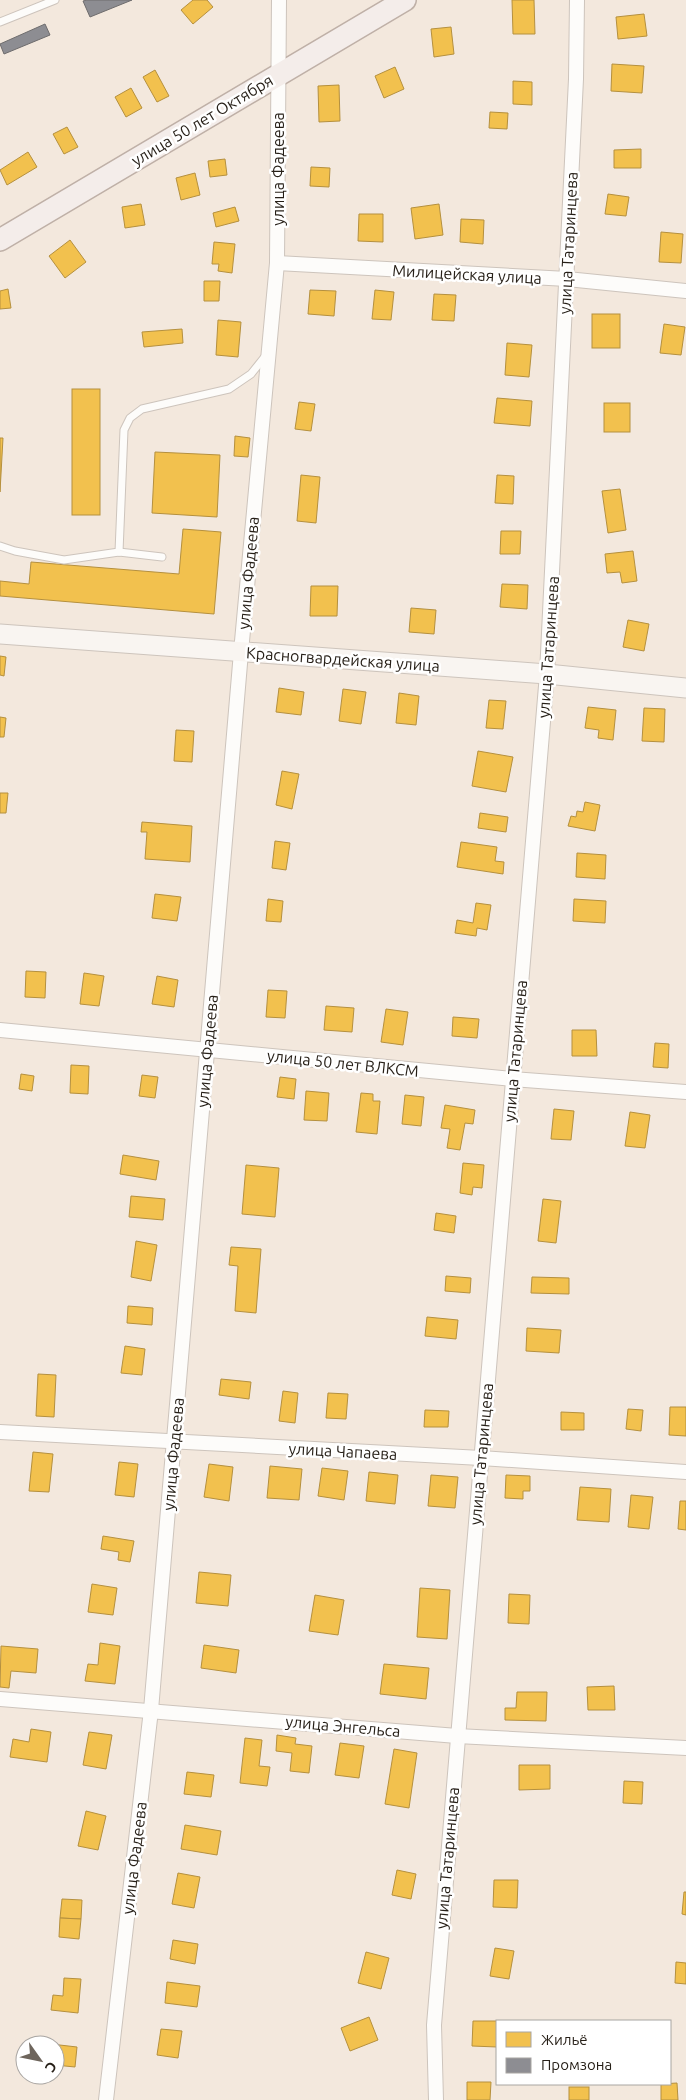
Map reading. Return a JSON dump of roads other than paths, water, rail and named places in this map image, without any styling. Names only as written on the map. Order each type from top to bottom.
[{"type":"main road","name":"улица 50 лет Октября","points":[[0,240],[405,0]]},
{"type":"street","name":"улица Фадеева","points":[[106,2100],[150,1710],[241,652],[277,263],[279,0]]},
{"type":"street","name":"улица Татаринцева","points":[[436,2100],[434,2025],[547,674],[567,279],[577,0]]},
{"type":"street","name":"Милицейская улица","points":[[277,263],[567,279],[686,292]]},
{"type":"street","name":"Красногвардейская улица","points":[[0,634],[547,674],[686,688]]},
{"type":"street","name":"улица 50 лет ВЛКСМ","points":[[0,1030],[512,1080],[686,1092]]},
{"type":"street","name":"улица Чапаева","points":[[0,1432],[174,1443],[481,1458],[686,1472]]},
{"type":"street","name":"улица Энгельса","points":[[0,1699],[457,1736],[686,1748]]},
{"type":"lane","points":[[0,22],[55,0]]},
{"type":"lane","points":[[120,552],[124,430],[130,418],[142,409],[234,386],[251,374],[269,352]]},
{"type":"lane","points":[[0,546],[23,553],[64,560],[120,552],[162,557]]}]
